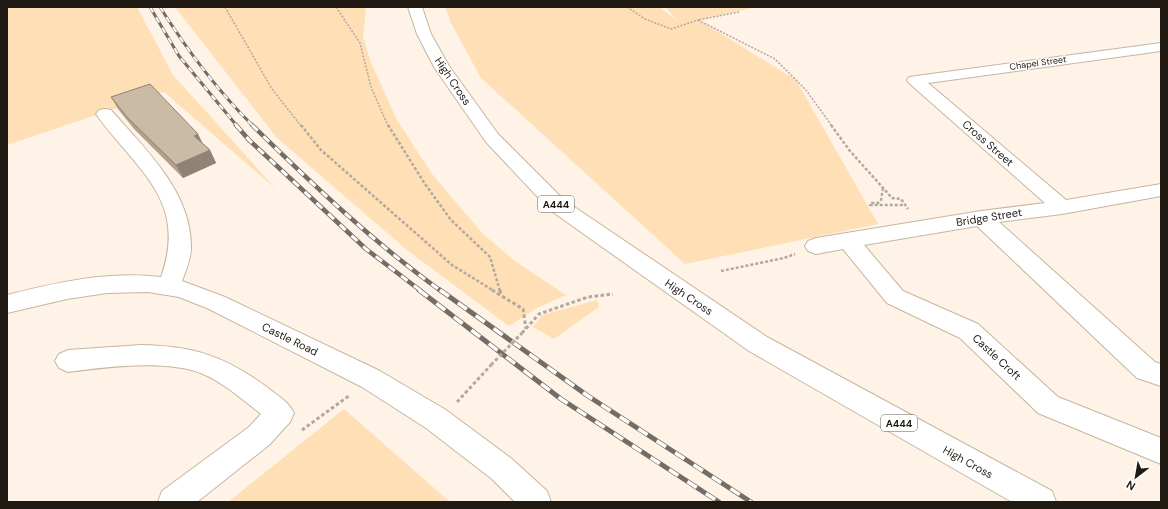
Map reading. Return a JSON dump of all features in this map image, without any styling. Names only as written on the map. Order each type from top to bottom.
[{"type":"main road","name":"High Cross","points":[[415,7],[424,34],[442,67],[492,138],[557,205],[758,344],[1041,502]]},
{"type":"main road","name":"Chapel Street","points":[[915,80],[1161,47]]},
{"type":"main road","name":"Cross Street","points":[[915,80],[1062,207]]},
{"type":"main road","points":[[105,114],[160,180],[173,206],[180,228],[180,249],[169,287]]},
{"type":"main road","name":"Bridge Street","points":[[816,246],[981,218],[1062,207],[1161,190]]},
{"type":"main road","points":[[981,218],[1146,370],[1161,375]]},
{"type":"main road","name":"Castle Croft","points":[[848,241],[895,297],[969,331],[1048,405],[1161,451]]},
{"type":"main road","name":"Castle Road","points":[[7,304],[36,296],[83,287],[119,284],[143,284],[169,287],[194,293],[218,303],[371,380],[436,419],[502,469],[536,502]]},
{"type":"main road","points":[[68,361],[99,357],[129,356],[180,358],[211,366],[240,383],[280,413],[259,436],[173,502]]},
{"type":"path","points":[[225,7],[272,89],[321,150],[452,265],[523,308],[526,329]]},
{"type":"path","points":[[336,7],[360,43],[371,87],[388,125],[424,184],[451,220],[490,257],[501,295]]},
{"type":"path","points":[[627,7],[645,19],[671,29],[698,20],[739,12]]},
{"type":"path","points":[[698,20],[775,59],[806,90],[850,151],[884,187],[892,198],[901,200],[920,229]]},
{"type":"path","points":[[884,187],[881,200],[878,203],[872,203],[870,205],[878,207],[905,205]]},
{"type":"path","points":[[721,271],[784,258],[816,246]]},
{"type":"path","points":[[436,419],[444,416],[539,314],[588,297],[613,294]]},
{"type":"shaded area","points":[[7,7],[137,7],[173,75],[276,189],[164,92],[7,145]]},
{"type":"shaded area","points":[[175,7],[366,7],[363,37],[371,63],[397,120],[432,174],[483,234],[516,262],[566,295],[537,308],[509,326],[407,250],[277,138]]},
{"type":"shaded area","points":[[445,7],[660,7],[677,21],[666,7],[756,7],[699,20],[796,80],[878,224],[685,264],[481,78],[451,23]]},
{"type":"shaded area","points":[[597,300],[599,307],[554,339],[533,327],[542,315]]},
{"type":"shaded area","points":[[344,409],[450,502],[228,502]]},
{"type":"building","points":[[150,84],[198,134],[194,136],[210,150],[176,165],[127,117],[111,97]]},
{"type":"railway","points":[[150,7],[179,56],[237,126]]},
{"type":"railway","points":[[160,7],[203,69],[253,126]]},
{"type":"railway","points":[[236,125],[249,140],[366,249],[421,291]]},
{"type":"railway","points":[[253,126],[344,212],[391,253],[441,291]]},
{"type":"railway","points":[[419,290],[561,399],[719,502]]},
{"type":"railway","points":[[440,290],[588,396],[751,502]]}]
